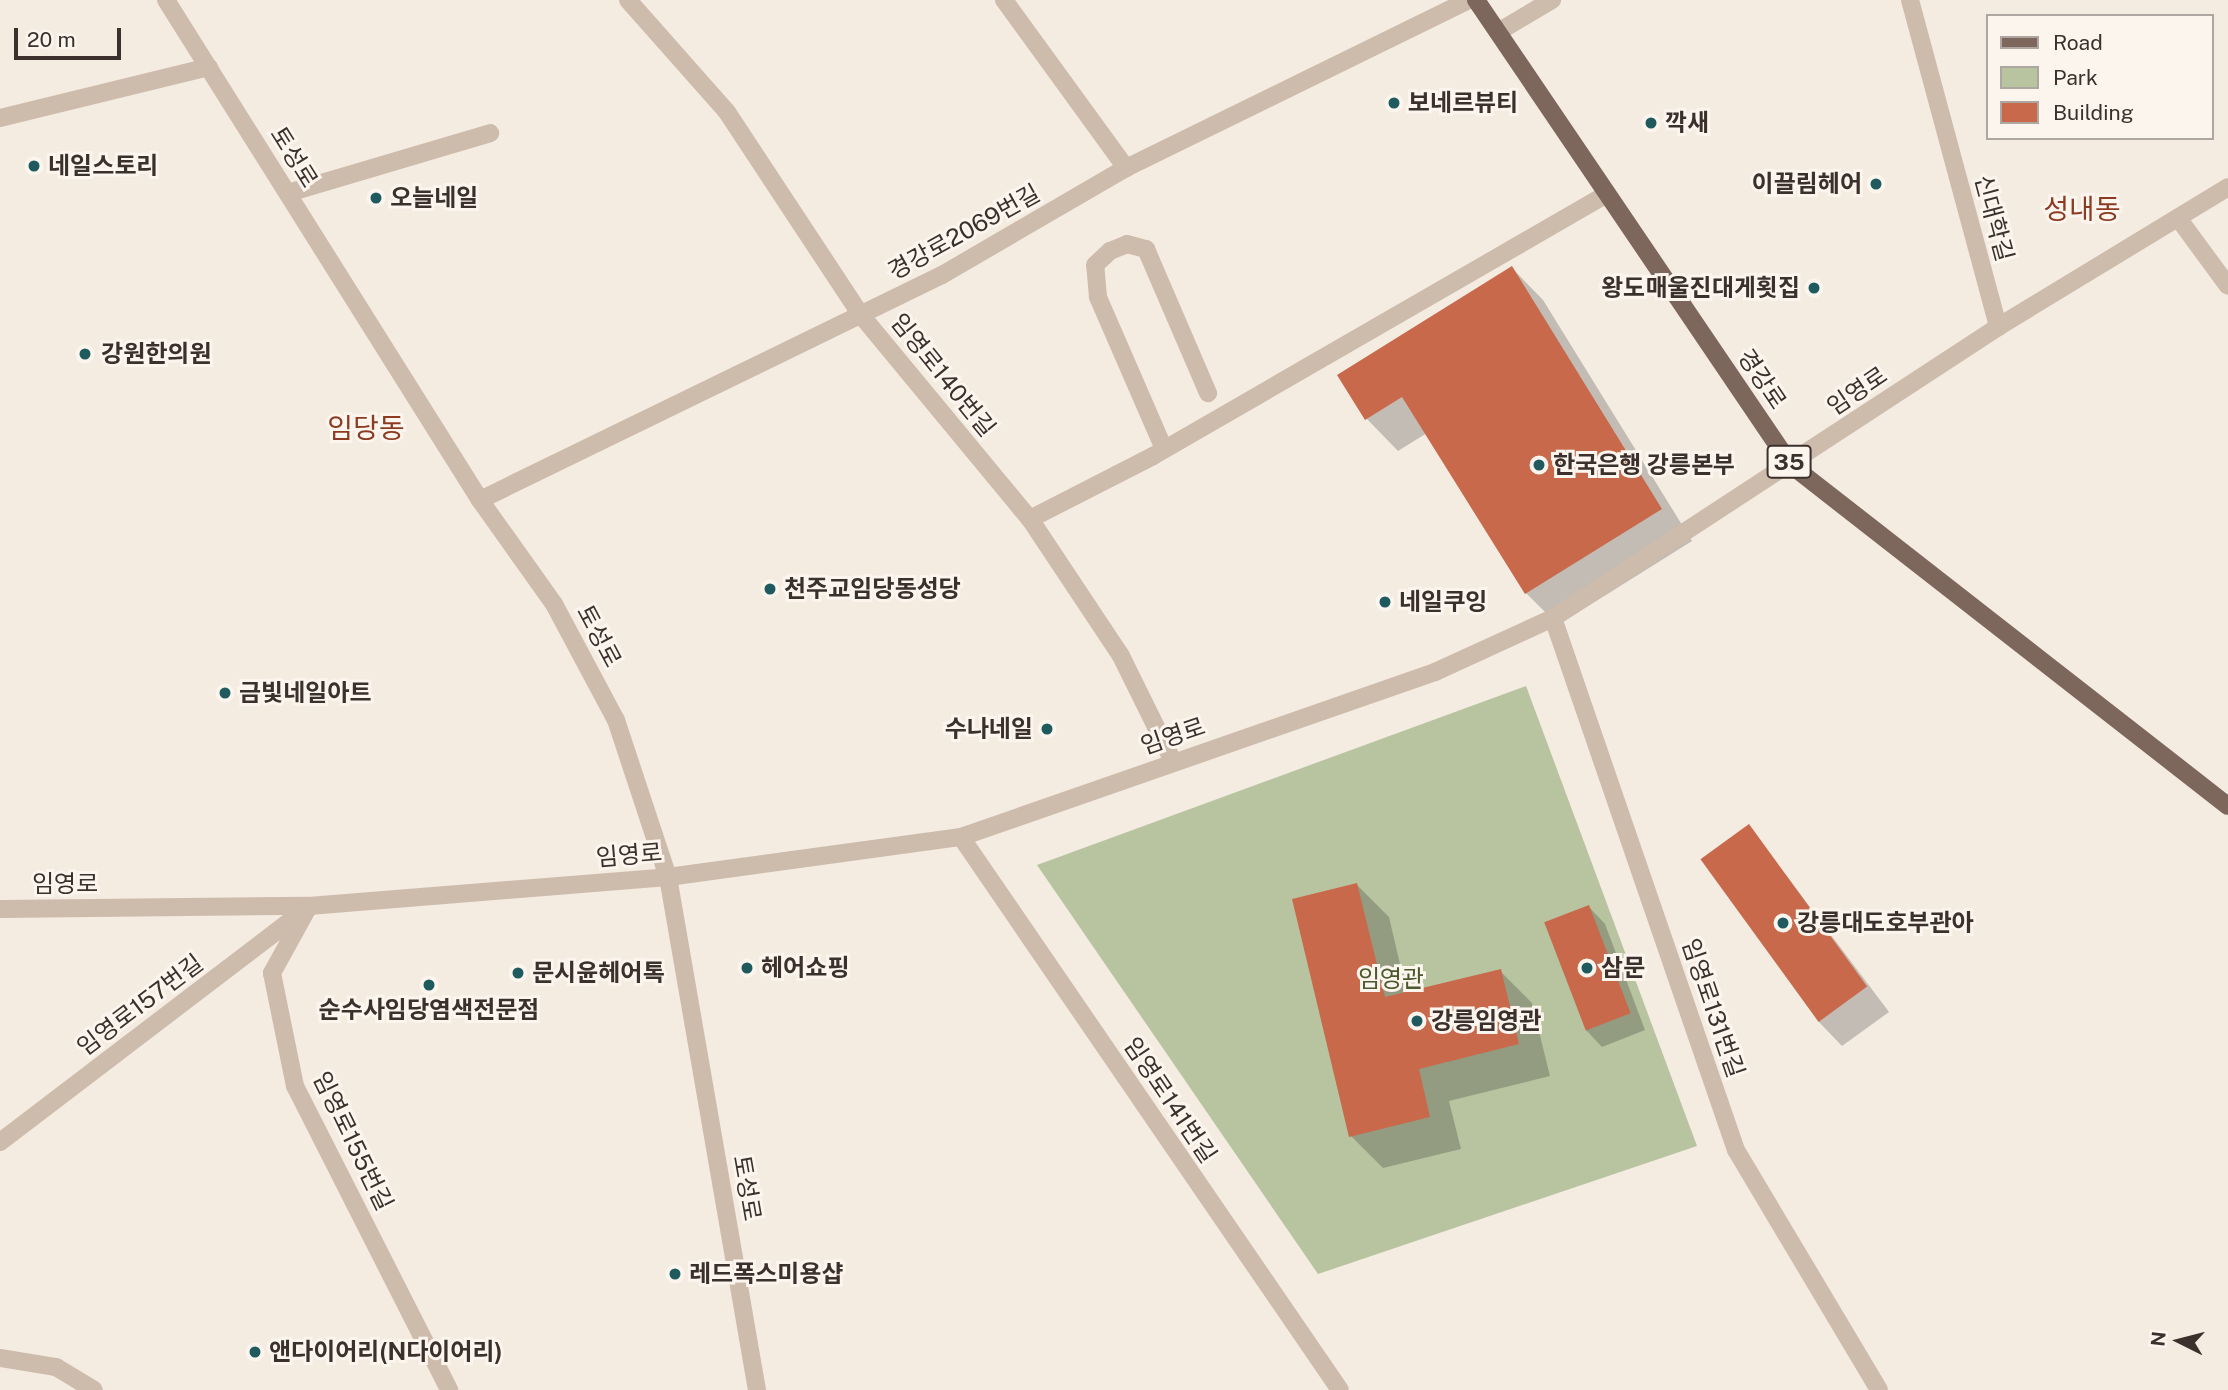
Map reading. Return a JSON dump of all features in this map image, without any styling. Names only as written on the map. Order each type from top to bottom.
[{"type":"main road","name":"경강로","points":[[1476,0],[1791,465],[2228,806]]},
{"type":"street","name":"토성로","points":[[166,0],[480,500],[554,604],[616,720],[668,877],[757,1390]]},
{"type":"street","name":"임영로140번길","points":[[628,0],[727,113],[862,315],[1030,519],[1121,656],[1173,761]]},
{"type":"street","points":[[1004,0],[1126,168]]},
{"type":"street","name":"경강로2069번길","points":[[480,500],[862,315],[1126,168],[1469,0]]},
{"type":"street","points":[[1498,32],[1552,0]]},
{"type":"street","name":"신대학길","points":[[1910,0],[1998,327]]},
{"type":"street","points":[[0,118],[209,67]]},
{"type":"street","points":[[288,193],[490,133]]},
{"type":"street","name":"임영로","points":[[0,909],[309,906],[668,877],[961,838],[1173,761],[1435,672],[1553,618],[1791,465],[1998,327],[2181,222],[2228,187]]},
{"type":"street","points":[[1030,519],[1164,449],[1607,194]]},
{"type":"street","points":[[2181,222],[2228,286]]},
{"type":"street","points":[[1164,449],[1098,297],[1095,265],[1110,251],[1127,244],[1146,249],[1209,393]]},
{"type":"street","name":"임영로131번길","points":[[1553,618],[1736,1150],[1879,1390]]},
{"type":"street","name":"임영로141번길","points":[[961,838],[1339,1390]]},
{"type":"street","name":"임영로157번길","points":[[0,1142],[309,906]]},
{"type":"street","name":"임영로155번길","points":[[309,906],[272,973],[295,1086],[449,1390]]},
{"type":"street","points":[[0,1358],[57,1367],[94,1390]]},
{"type":"green space","name":"임영관","points":[[1526,686],[1697,1146],[1318,1274],[1037,865]]},
{"type":"building","name":"한국은행 강릉본부","points":[[1512,266],[1662,509],[1525,594],[1402,397],[1365,420],[1337,375]]},
{"type":"building","name":"강릉대도호부관아","points":[[1749,824],[1867,987],[1819,1022],[1700,859]]},
{"type":"building","name":"강릉임영관","points":[[1357,883],[1385,997],[1501,969],[1519,1044],[1419,1069],[1430,1117],[1349,1137],[1292,899]]},
{"type":"building","name":"삼문","points":[[1589,905],[1631,1013],[1586,1030],[1544,922]]},
{"type":"place","name":"보네르뷰티","points":[[1394,103]]},
{"type":"place","name":"깍새","points":[[1651,123]]},
{"type":"place","name":"네일스토리","points":[[34,166]]},
{"type":"place","name":"이끌림헤어","points":[[1876,184]]},
{"type":"place","name":"오늘네일","points":[[376,198]]},
{"type":"place","name":"왕도매울진대게횟집","points":[[1814,288]]},
{"type":"place","name":"강원한의원","points":[[85,354]]},
{"type":"place","name":"한국은행 강릉본부","points":[[1539,465]]},
{"type":"place","name":"천주교임당동성당","points":[[770,589]]},
{"type":"place","name":"네일쿠잉","points":[[1385,602]]},
{"type":"place","name":"금빛네일아트","points":[[225,693]]},
{"type":"place","name":"수나네일","points":[[1047,729]]},
{"type":"place","name":"강릉대도호부관아","points":[[1783,923]]},
{"type":"place","name":"헤어쇼핑","points":[[747,968]]},
{"type":"place","name":"삼문","points":[[1587,968]]},
{"type":"place","name":"문시윤헤어톡","points":[[518,973]]},
{"type":"place","name":"순수사임당염색전문점","points":[[429,985]]},
{"type":"place","name":"강릉임영관","points":[[1417,1021]]},
{"type":"place","name":"레드폭스미용샵","points":[[675,1274]]},
{"type":"place","name":"앤다이어리(N다이어리)","points":[[255,1352]]},
{"type":"district","name":"성내동","points":[[2082,209]]},
{"type":"district","name":"임당동","points":[[366,428]]}]
